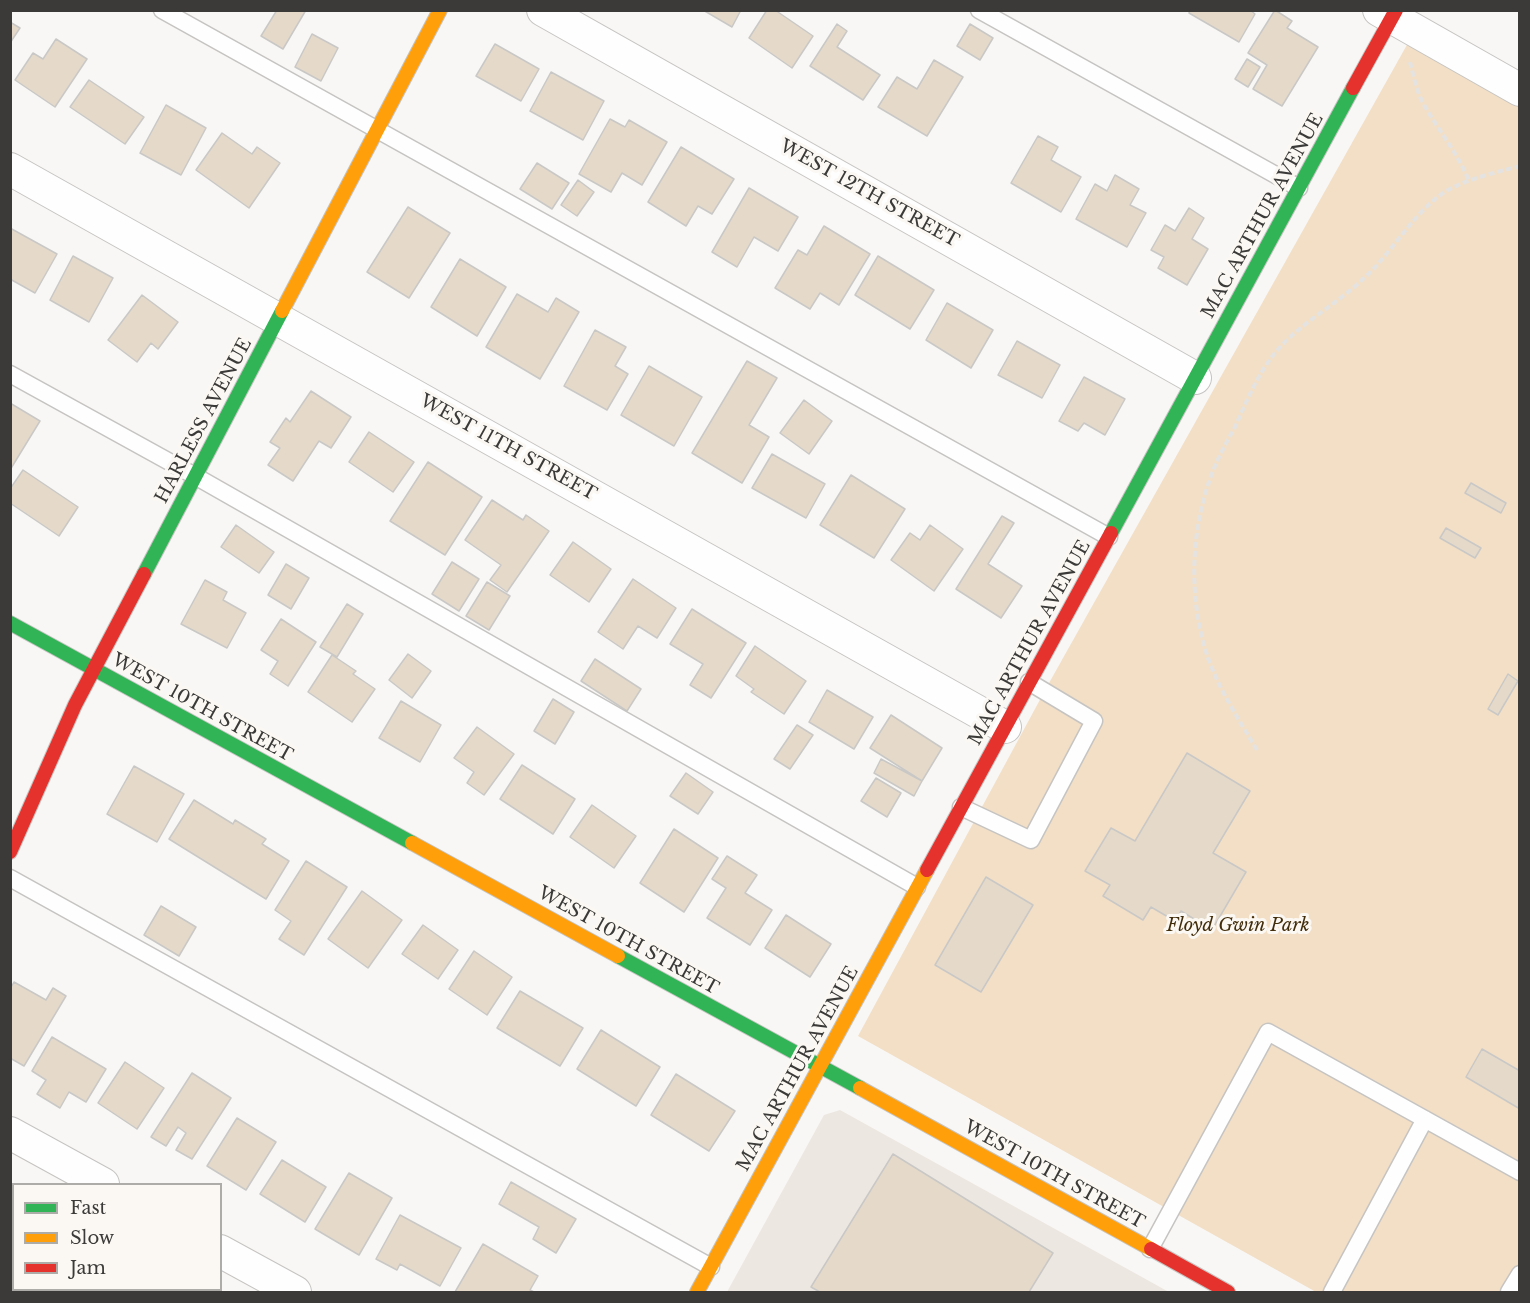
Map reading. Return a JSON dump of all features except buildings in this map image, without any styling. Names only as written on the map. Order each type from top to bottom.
[{"type":"street","name":"HARLESS AVENUE","points":[[10,852],[75,705],[440,10]]},
{"type":"street","name":"WEST 12TH STREET","points":[[543,10],[1195,378]]},
{"type":"street","name":"MAC ARTHUR AVENUE","points":[[697,1293],[1299,188],[1389,13]]},
{"type":"street","points":[[1389,13],[1420,34],[1520,90]]},
{"type":"street","name":"WEST 11TH STREET","points":[[10,169],[1005,727]]},
{"type":"street","name":"WEST 10TH STREET","points":[[10,623],[820,1066],[1228,1293]]},
{"type":"street","points":[[10,1132],[99,1183]]},
{"type":"street","points":[[222,1252],[295,1293]]},
{"type":"lane","points":[[162,10],[1109,537]]},
{"type":"lane","points":[[978,10],[1299,188]]},
{"type":"lane","points":[[10,374],[195,476],[917,887]]},
{"type":"lane","points":[[961,807],[1031,840],[1094,721],[1029,682]]},
{"type":"lane","points":[[10,878],[711,1267]]},
{"type":"lane","points":[[1150,1249],[1268,1032],[1520,1172]]},
{"type":"lane","points":[[1332,1293],[1425,1119]]},
{"type":"lane","points":[[1509,1293],[1520,1274]]},
{"type":"path","points":[[1420,34],[1409,58],[1420,97],[1457,154],[1470,181]]},
{"type":"path","points":[[1257,750],[1229,703],[1208,658],[1198,615],[1195,573],[1196,538],[1204,497],[1213,471],[1256,381],[1267,362],[1283,344],[1376,268],[1415,219],[1441,194],[1470,181],[1520,166]]},
{"type":"shaded area","points":[[840,1110],[1169,1292],[727,1292],[824,1115]]},
{"type":"green space","name":"Floyd Gwin Park","points":[[1408,43],[1519,107],[1519,1292],[1316,1292],[858,1036],[1049,683]]},
{"type":"traffic: fast","points":[[1111,533],[1353,88]]},
{"type":"traffic: fast","points":[[144,574],[282,311]]},
{"type":"traffic: fast","points":[[10,623],[412,843]]},
{"type":"traffic: fast","points":[[618,956],[860,1088]]},
{"type":"traffic: slow","points":[[282,311],[440,10]]},
{"type":"traffic: slow","points":[[412,843],[618,956]]},
{"type":"traffic: slow","points":[[697,1292],[927,870]]},
{"type":"traffic: slow","points":[[860,1088],[1151,1249]]},
{"type":"traffic: jam","points":[[1353,88],[1396,10]]},
{"type":"traffic: jam","points":[[927,870],[1111,533]]},
{"type":"traffic: jam","points":[[10,852],[75,705],[144,574]]},
{"type":"traffic: jam","points":[[1151,1249],[1228,1292]]}]
